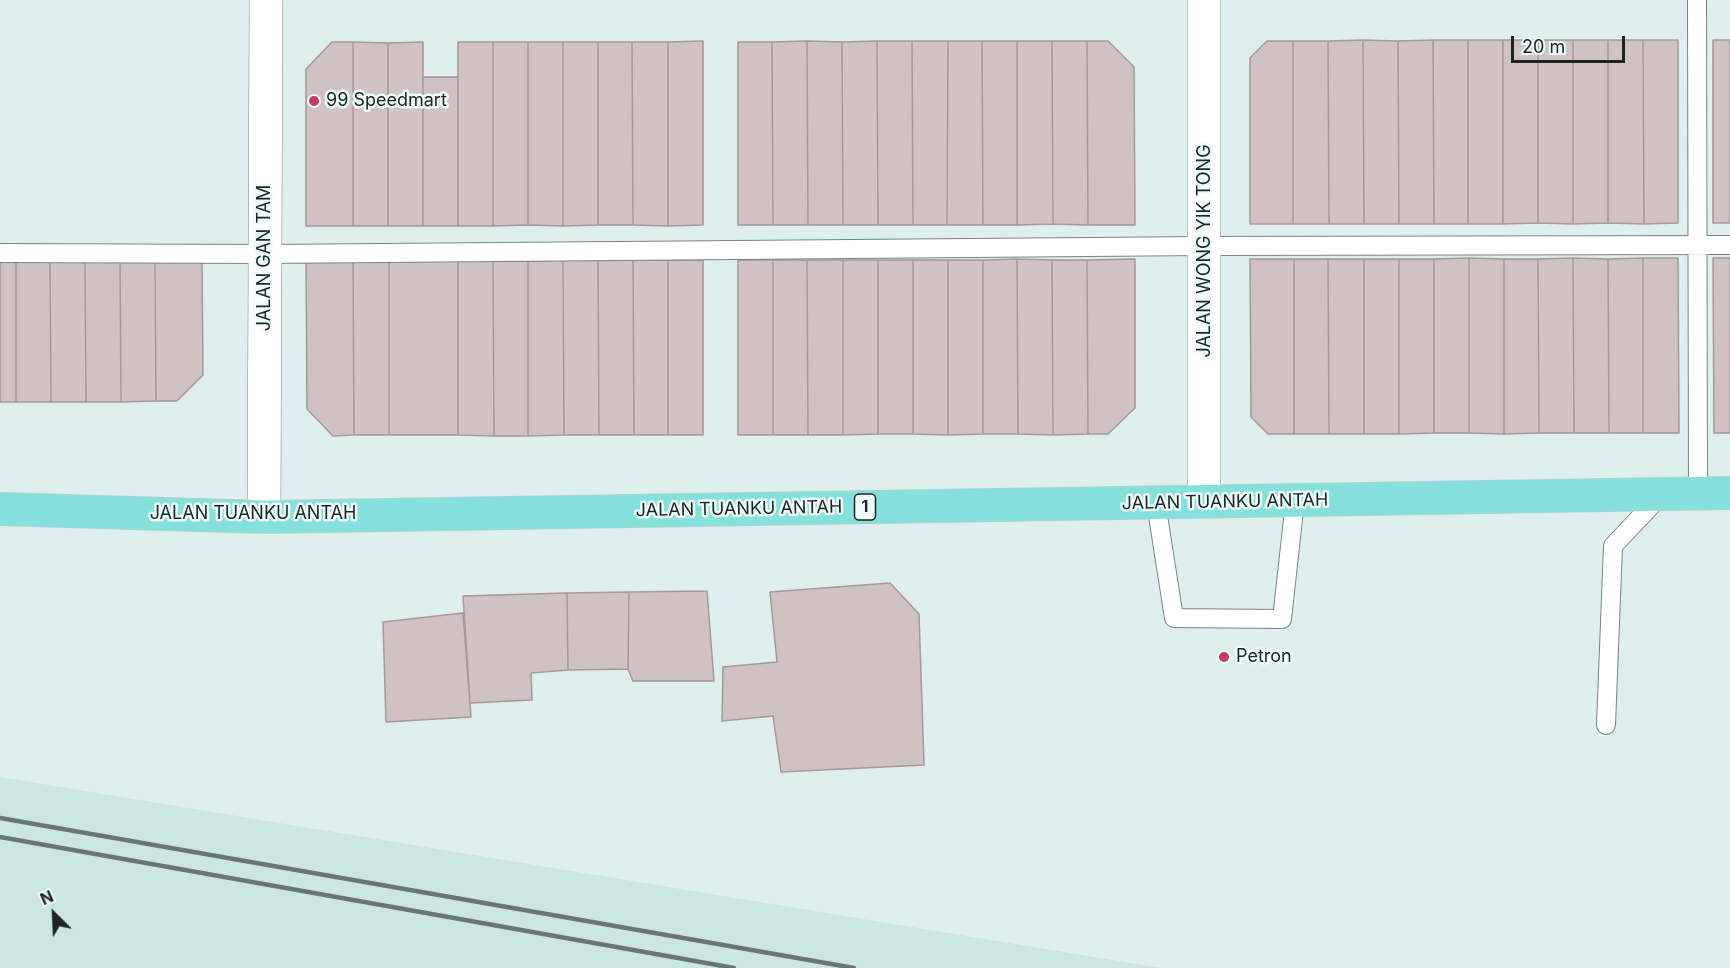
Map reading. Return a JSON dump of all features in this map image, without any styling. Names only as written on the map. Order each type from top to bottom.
[{"type":"highway","name":"JALAN TUANKU ANTAH","points":[[0,509],[264,517],[1730,493]]},
{"type":"street","name":"JALAN GAN TAM","points":[[264,517],[266,0]]},
{"type":"street","name":"JALAN WONG YIK TONG","points":[[1204,0],[1204,501]]},
{"type":"lane","points":[[1697,0],[1698,493]]},
{"type":"lane","points":[[0,253],[265,254],[1205,246],[1730,245]]},
{"type":"lane","points":[[1606,725],[1613,546],[1664,493]]},
{"type":"lane","points":[[1156,502],[1174,618],[1282,619],[1295,501]]},
{"type":"shaded area","points":[[0,777],[1161,968],[0,968]]},
{"type":"building","points":[[1363,40],[1398,41],[1399,224],[1364,224]]},
{"type":"building","points":[[1363,40],[1364,224],[1329,224],[1328,41]]},
{"type":"building","points":[[1433,40],[1468,40],[1468,224],[1434,224]]},
{"type":"building","points":[[1433,40],[1434,224],[1399,224],[1398,41]]},
{"type":"building","points":[[1468,40],[1503,40],[1503,224],[1468,224]]},
{"type":"building","points":[[1503,40],[1538,40],[1538,223],[1503,224]]},
{"type":"building","points":[[1538,40],[1573,40],[1573,224],[1538,223]]},
{"type":"building","points":[[1573,40],[1608,40],[1608,223],[1573,224]]},
{"type":"building","points":[[1608,40],[1643,40],[1644,224],[1608,223]]},
{"type":"building","points":[[1643,40],[1678,40],[1678,223],[1644,224]]},
{"type":"building","points":[[1713,40],[1730,40],[1730,223],[1713,223]]},
{"type":"building","points":[[703,41],[703,225],[668,226],[668,42]]},
{"type":"building","points":[[807,41],[842,42],[843,225],[808,225]]},
{"type":"building","points":[[807,41],[808,225],[773,225],[772,42]]},
{"type":"building","points":[[877,41],[912,41],[913,225],[878,225]]},
{"type":"building","points":[[877,41],[878,225],[843,225],[842,42]]},
{"type":"building","points":[[912,41],[948,41],[947,225],[913,225]]},
{"type":"building","points":[[948,41],[982,41],[983,225],[947,225]]},
{"type":"building","points":[[982,41],[1017,41],[1017,225],[983,225]]},
{"type":"building","points":[[1017,41],[1052,41],[1053,224],[1017,225]]},
{"type":"building","points":[[1052,41],[1087,41],[1088,225],[1053,224]]},
{"type":"building","points":[[1087,41],[1108,41],[1134,67],[1135,225],[1088,225]]},
{"type":"building","points":[[1267,41],[1293,41],[1293,224],[1250,224],[1250,58]]},
{"type":"building","points":[[1293,41],[1328,41],[1329,224],[1293,224]]},
{"type":"building","points":[[332,42],[353,42],[353,226],[306,226],[306,69]]},
{"type":"building","points":[[353,42],[388,43],[388,226],[353,226]]},
{"type":"building","points":[[423,42],[423,226],[388,226],[388,43]]},
{"type":"building","points":[[458,42],[493,42],[493,226],[458,226]]},
{"type":"building","points":[[493,42],[528,42],[528,225],[493,226]]},
{"type":"building","points":[[528,42],[563,42],[563,226],[528,225]]},
{"type":"building","points":[[563,42],[598,42],[598,225],[563,226]]},
{"type":"building","points":[[598,42],[632,42],[633,225],[598,225]]},
{"type":"building","points":[[632,42],[668,42],[668,226],[633,225]]},
{"type":"building","points":[[738,42],[772,42],[773,225],[738,225]]},
{"type":"building","points":[[423,77],[458,77],[458,226],[423,226]]},
{"type":"building","points":[[1469,258],[1504,259],[1504,434],[1469,433]]},
{"type":"building","points":[[1469,258],[1469,433],[1434,433],[1434,259]]},
{"type":"building","points":[[1573,258],[1608,259],[1609,433],[1574,433]]},
{"type":"building","points":[[1573,258],[1574,433],[1539,433],[1538,259]]},
{"type":"building","points":[[1643,258],[1678,258],[1679,433],[1643,433]]},
{"type":"building","points":[[1643,258],[1643,433],[1609,433],[1608,259]]},
{"type":"building","points":[[1713,258],[1730,258],[1730,433],[1714,433]]},
{"type":"building","points":[[1017,259],[1018,434],[983,434],[983,260]]},
{"type":"building","points":[[1017,259],[1052,260],[1053,435],[1018,434]]},
{"type":"building","points":[[1135,259],[1135,408],[1108,434],[1088,434],[1087,260]]},
{"type":"building","points":[[1250,259],[1294,259],[1294,434],[1268,434],[1251,417]]},
{"type":"building","points":[[1294,259],[1328,259],[1329,434],[1294,434]]},
{"type":"building","points":[[1328,259],[1364,259],[1364,434],[1329,434]]},
{"type":"building","points":[[1364,259],[1399,259],[1399,434],[1364,434]]},
{"type":"building","points":[[1399,259],[1434,259],[1434,433],[1399,434]]},
{"type":"building","points":[[1504,259],[1538,259],[1539,433],[1504,434]]},
{"type":"building","points":[[563,260],[598,260],[599,435],[564,435]]},
{"type":"building","points":[[563,260],[564,435],[528,436],[528,261]]},
{"type":"building","points":[[598,260],[633,260],[634,435],[599,435]]},
{"type":"building","points":[[633,260],[668,260],[668,435],[634,435]]},
{"type":"building","points":[[668,260],[703,260],[703,435],[668,435]]},
{"type":"building","points":[[738,260],[773,260],[773,435],[738,435]]},
{"type":"building","points":[[773,260],[807,260],[808,435],[773,435]]},
{"type":"building","points":[[807,260],[843,260],[843,435],[808,435]]},
{"type":"building","points":[[843,260],[878,260],[878,434],[843,435]]},
{"type":"building","points":[[878,260],[913,260],[913,434],[878,434]]},
{"type":"building","points":[[913,260],[948,260],[948,435],[913,434]]},
{"type":"building","points":[[948,260],[983,260],[983,434],[948,435]]},
{"type":"building","points":[[1052,260],[1087,260],[1088,434],[1053,435]]},
{"type":"building","points":[[202,261],[203,375],[177,401],[156,401],[155,262]]},
{"type":"building","points":[[306,261],[353,261],[354,435],[333,436],[307,409]]},
{"type":"building","points":[[353,261],[389,261],[389,435],[354,435]]},
{"type":"building","points":[[389,261],[458,261],[458,435],[389,435]]},
{"type":"building","points":[[458,261],[493,261],[494,436],[458,435]]},
{"type":"building","points":[[493,261],[528,261],[528,436],[494,436]]},
{"type":"building","points":[[0,262],[16,262],[16,402],[0,402]]},
{"type":"building","points":[[16,262],[50,262],[51,402],[16,402]]},
{"type":"building","points":[[50,262],[85,262],[86,402],[51,402]]},
{"type":"building","points":[[85,262],[120,262],[121,402],[86,402]]},
{"type":"building","points":[[120,262],[155,262],[156,401],[121,402]]},
{"type":"building","points":[[890,583],[919,614],[924,765],[781,772],[773,716],[722,721],[723,667],[777,662],[770,592]]},
{"type":"building","points":[[707,591],[714,681],[633,681],[628,669],[629,592]]},
{"type":"building","points":[[629,592],[628,669],[568,670],[567,593]]},
{"type":"building","points":[[567,593],[568,670],[531,673],[532,700],[470,703],[463,596]]},
{"type":"building","points":[[463,613],[471,717],[386,722],[383,622]]},
{"type":"railway","points":[[0,818],[854,968]]},
{"type":"railway","points":[[0,837],[734,968]]},
{"type":"place","name":"99 Speedmart","points":[[314,101]]},
{"type":"place","name":"Petron","points":[[1224,657]]}]
